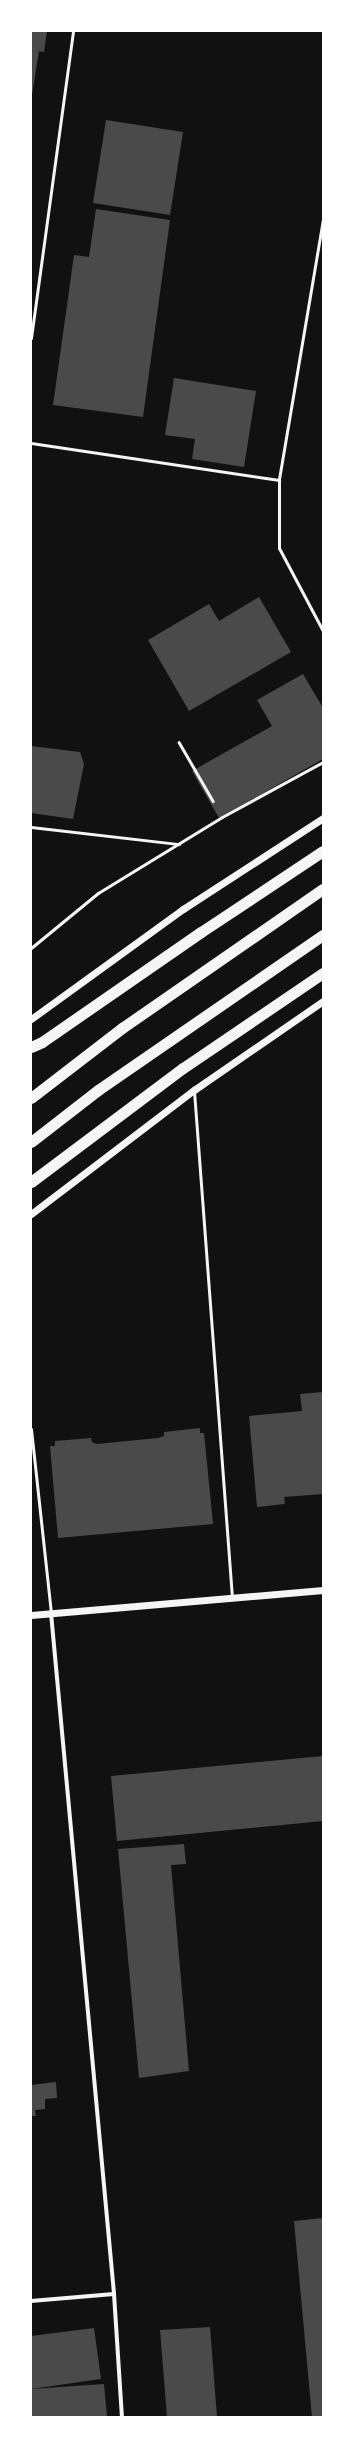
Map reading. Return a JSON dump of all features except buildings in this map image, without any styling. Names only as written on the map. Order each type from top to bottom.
[{"type":"highway","points":[[31,1047],[42,1042],[201,932],[323,851]]},
{"type":"highway","points":[[31,1098],[122,1028],[323,889]]},
{"type":"highway","points":[[31,1142],[98,1090],[323,935]]},
{"type":"highway","points":[[31,1182],[183,1068],[323,973]]},
{"type":"street","points":[[31,1019],[183,909],[323,818]]},
{"type":"street","points":[[31,1214],[194,1090],[323,1000]]},
{"type":"street","points":[[31,1615],[323,1590]]},
{"type":"street","points":[[51,1613],[114,2294],[122,2417]]},
{"type":"street","points":[[31,2301],[114,2294]]},
{"type":"lane","points":[[31,338],[73,31]]},
{"type":"lane","points":[[323,219],[279,480],[279,548],[323,631]]},
{"type":"lane","points":[[31,443],[279,480]]},
{"type":"lane","points":[[31,948],[98,893],[222,817],[323,762]]},
{"type":"lane","points":[[31,827],[179,844]]},
{"type":"lane","points":[[194,1090],[232,1598]]},
{"type":"lane","points":[[31,1429],[51,1613]]},
{"type":"path","points":[[179,742],[222,817]]}]
